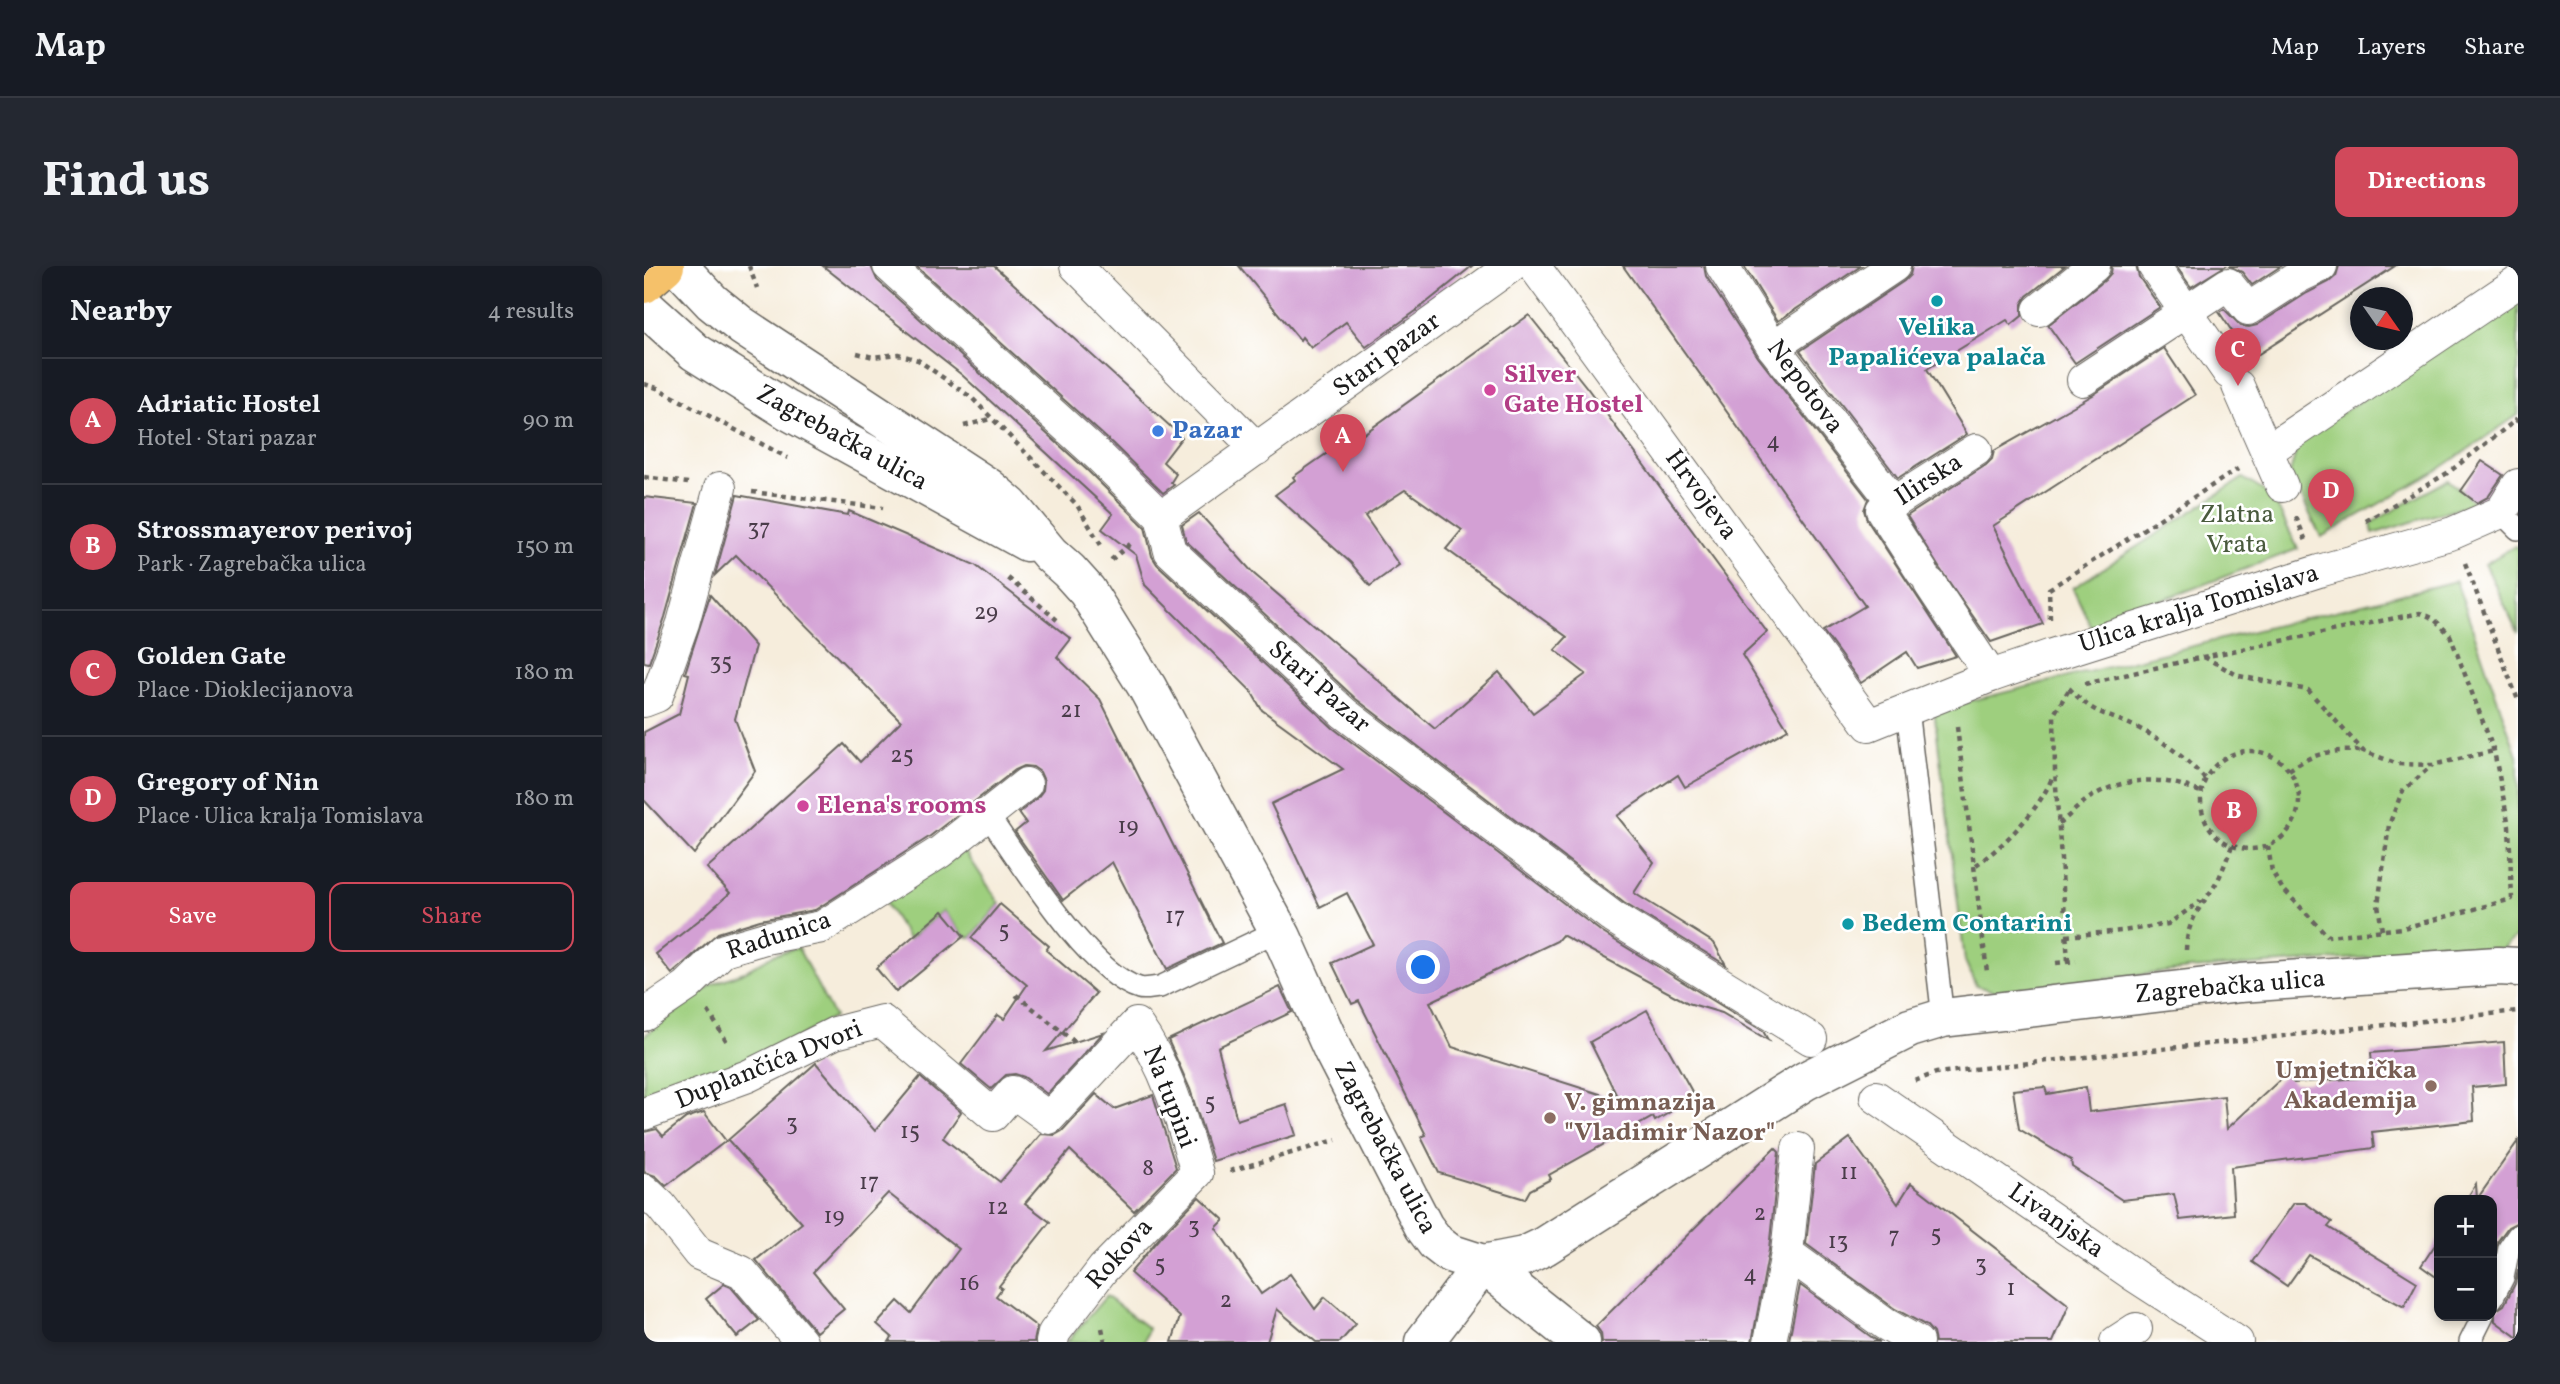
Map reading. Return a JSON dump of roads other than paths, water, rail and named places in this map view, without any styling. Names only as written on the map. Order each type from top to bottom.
[{"type":"main road","points":[[644,284],[665,266]]},
{"type":"street","name":"Zagrebačka ulica","points":[[678,266],[712,302],[742,326],[989,488],[1010,506],[1050,554],[1069,570],[1087,591],[1147,687],[1279,930],[1333,1051],[1424,1227],[1436,1243],[1449,1253],[1483,1264],[1524,1256],[1545,1246],[1805,1081],[1910,1028],[1941,1001],[2498,966],[2518,967]]},
{"type":"street","points":[[889,266],[1101,458],[1161,517]]},
{"type":"street","points":[[1076,266],[1257,449]]},
{"type":"street","name":"Nepotova","points":[[1722,266],[1773,347],[1888,507],[1926,578],[1990,676]]},
{"type":"street","points":[[1773,347],[1894,266]]},
{"type":"street","points":[[2039,310],[2094,266]]},
{"type":"street","points":[[2154,266],[2234,380],[2282,486]]},
{"type":"street","points":[[2083,380],[2228,284],[2248,309],[2320,266]]},
{"type":"street","name":"Stari pazar","points":[[1161,517],[1257,449],[1533,268]]},
{"type":"street","name":"Hrvojeva","points":[[1533,268],[1869,725]]},
{"type":"street","points":[[2267,451],[2518,282]]},
{"type":"street","name":"Zagrebačka ulica","points":[[644,306],[695,352],[787,410],[1050,554]]},
{"type":"street","name":"Ilirska","points":[[1888,507],[1976,450]]},
{"type":"street","name":"Ulica kralja Tomislava","points":[[1869,725],[1990,676],[2319,571],[2453,533],[2509,521],[2518,485]]},
{"type":"street","points":[[644,701],[657,696],[683,623],[720,488]]},
{"type":"street","name":"Stari Pazar","points":[[1161,517],[1170,551],[1344,713],[1614,918],[1811,1039]]},
{"type":"street","name":"Radunica","points":[[644,1014],[687,986],[724,950],[765,938],[822,928],[940,852],[1026,784]]},
{"type":"street","name":"Duplančića Dvori","points":[[644,1114],[748,1076],[835,1033],[882,1021],[993,1115],[1013,1092],[1049,1118],[1136,1024]]},
{"type":"street","name":"Na tupini","points":[[1136,1024],[1152,1045],[1178,1106],[1197,1173]]},
{"type":"street","name":"Livanjska","points":[[1877,1097],[2135,1276],[2237,1342]]},
{"type":"street","points":[[1770,1342],[1787,1253],[1798,1149]]},
{"type":"street","name":"Rokova","points":[[1052,1342],[1054,1333],[1103,1269],[1197,1173]]},
{"type":"street","points":[[644,1191],[661,1206],[699,1254],[742,1272],[801,1342]]},
{"type":"street","points":[[1787,1253],[1885,1324],[1917,1342]]},
{"type":"street","points":[[1424,1342],[1483,1264],[1581,1342]]},
{"type":"lane","points":[[1907,709],[1941,1001]]},
{"type":"lane","points":[[987,814],[1080,944],[1101,964],[1140,988],[1160,987],[1279,930]]},
{"type":"lane","points":[[2497,1288],[2509,1248],[2518,1235]]},
{"type":"lane","points":[[2470,1342],[2480,1321]]},
{"type":"place","name":"Velika Papalićeva palača","points":[[1937,301]]},
{"type":"place","name":"Golden Gate","points":[[2238,386]]},
{"type":"place","name":"Silver Gate Hostel","points":[[1490,390]]},
{"type":"place","name":"Pazar","points":[[1158,431]]},
{"type":"place","name":"Adriatic Hostel","points":[[1343,472]]},
{"type":"place","name":"Gregory of Nin","points":[[2331,527]]},
{"type":"place","name":"Elena's rooms","points":[[803,806]]},
{"type":"place","name":"Strossmayerov perivoj","points":[[2234,847]]},
{"type":"place","name":"Bedem Contarini","points":[[1848,924]]},
{"type":"place","name":"Umjetnička Akademija","points":[[2431,1086]]},
{"type":"place","name":"V. gimnazija \"Vladimir Nazor\"","points":[[1550,1118]]},
{"type":"park label","name":"Zlatna Vrata","points":[[2237,530]]}]
